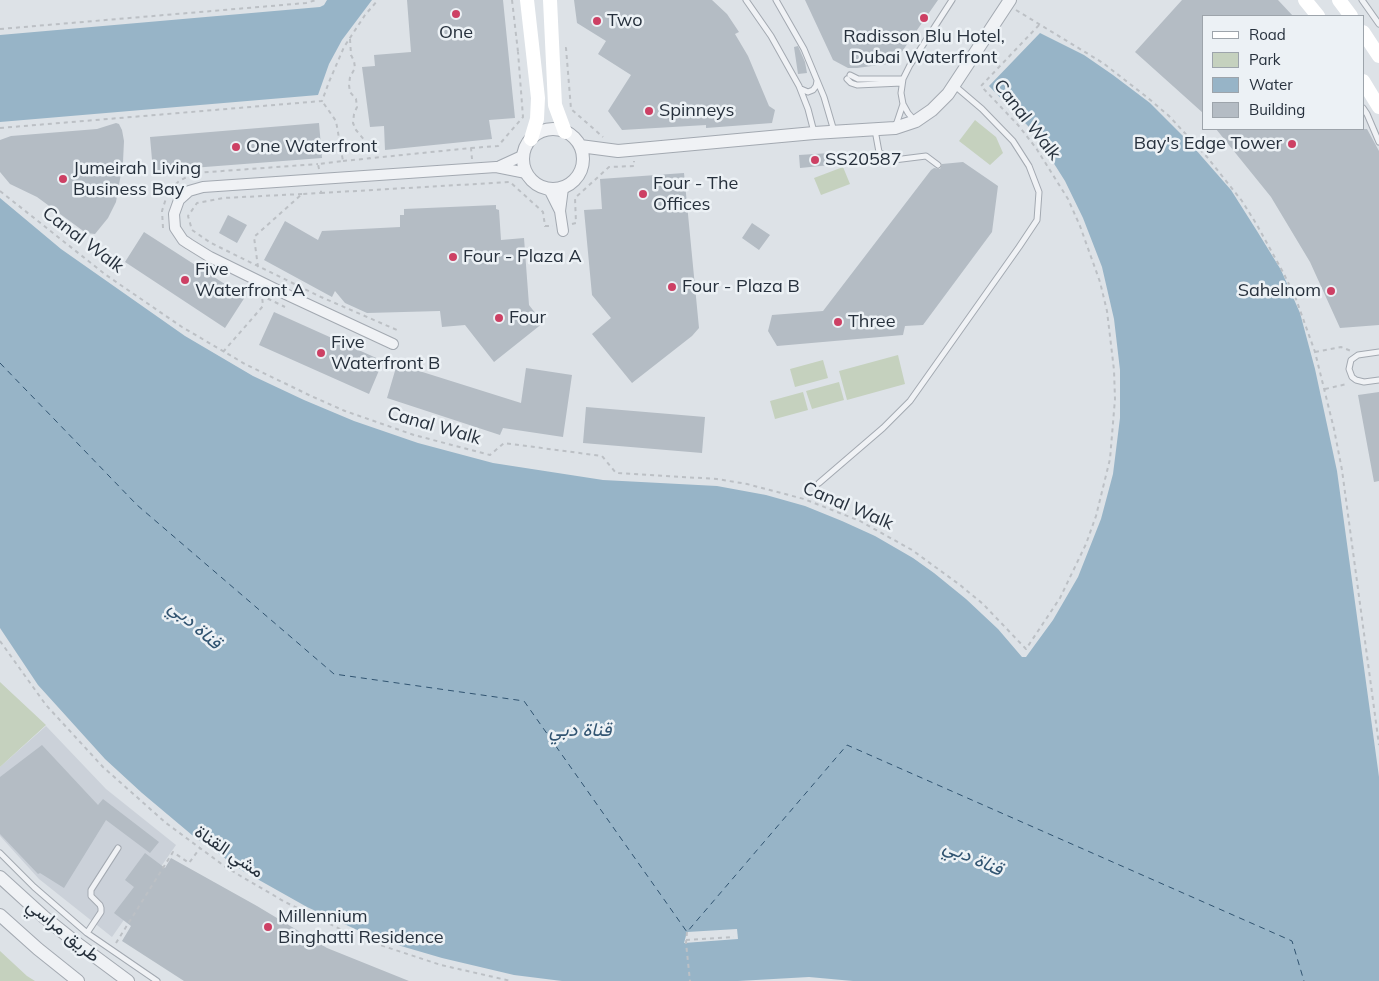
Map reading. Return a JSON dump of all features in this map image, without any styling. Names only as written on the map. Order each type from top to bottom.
[{"type":"main road","points":[[527,0],[538,98],[537,119],[531,139]]},
{"type":"main road","points":[[550,0],[555,105],[565,132]]},
{"type":"main road","points":[[1304,0],[1317,15]]},
{"type":"main road","points":[[1339,0],[1350,15]]},
{"type":"main road","points":[[1364,34],[1379,56]]},
{"type":"main road","points":[[1364,83],[1379,107]]},
{"type":"street","points":[[580,146],[618,151],[814,133],[895,128],[916,121],[940,103],[955,85],[1005,2]]},
{"type":"street","points":[[550,129],[565,132],[576,140],[583,153],[583,165],[580,174],[563,188],[549,189],[536,184],[526,173],[524,166],[524,155],[527,145],[537,134],[550,129]]},
{"type":"street","points":[[583,165],[618,151]]},
{"type":"street","points":[[496,167],[524,155]]},
{"type":"street","points":[[393,344],[210,257],[183,240],[178,234],[174,221],[175,207],[179,200],[189,191],[203,187],[496,167],[526,173]]},
{"type":"street","points":[[563,188],[560,211],[563,231]]},
{"type":"street","points":[[549,189],[560,211]]},
{"type":"street","name":"طريق مراسي","points":[[0,877],[59,929],[128,981]]},
{"type":"street","name":"طريق مراسي","points":[[0,914],[38,949],[78,981]]},
{"type":"lane","points":[[746,0],[771,36],[798,86],[808,109],[814,133]]},
{"type":"lane","points":[[776,0],[804,49],[824,97],[834,132]]},
{"type":"lane","points":[[916,121],[903,104],[901,94],[902,81],[910,65],[952,0]]},
{"type":"lane","points":[[1362,0],[1379,24]]},
{"type":"lane","points":[[849,77],[902,81]]},
{"type":"lane","points":[[798,86],[808,92],[813,90],[817,80]]},
{"type":"lane","points":[[819,483],[910,401],[1037,220],[1039,192],[1029,166],[1013,141],[955,85]]},
{"type":"lane","points":[[895,128],[903,104]]},
{"type":"lane","points":[[1364,110],[1379,142]]},
{"type":"lane","points":[[875,130],[879,152],[894,160],[926,156],[938,165]]},
{"type":"lane","points":[[1379,352],[1358,355],[1349,364],[1352,377],[1360,381],[1379,380]]},
{"type":"lane","points":[[87,933],[101,912],[100,905],[91,896],[91,890],[118,848]]},
{"type":"lane","points":[[0,854],[34,887],[87,933],[157,981]]},
{"type":"path","points":[[0,29],[306,4],[316,0]]},
{"type":"path","points":[[322,101],[336,64],[351,36],[378,0]]},
{"type":"path","points":[[1005,2],[1103,63],[1169,116],[1207,157],[1242,201],[1271,249],[1296,300],[1315,352],[1325,389],[1342,470],[1379,745]]},
{"type":"path","name":"Canal Walk","points":[[0,191],[106,275],[182,327],[222,352],[278,381],[345,411],[405,432],[490,455],[504,442],[602,456],[616,473],[718,479],[776,490],[804,499],[860,521],[937,566],[968,591],[1026,649],[1060,598],[1086,544],[1106,478],[1115,400],[1114,370],[1107,311],[1100,282],[1080,226],[1058,182],[1036,148],[1018,124],[980,86],[1040,24]]},
{"type":"path","points":[[351,36],[350,55],[354,61],[355,68],[350,77],[349,85],[350,92],[356,98],[358,107],[354,114],[353,123],[366,142],[369,158]]},
{"type":"path","points":[[166,233],[162,226],[164,203],[168,192],[179,181],[195,174],[498,146],[523,117],[518,52]]},
{"type":"path","points":[[0,128],[322,101]]},
{"type":"path","points":[[322,101],[336,121],[343,161]]},
{"type":"path","points":[[397,330],[321,297],[211,243],[192,230],[188,216],[197,203],[223,198],[475,185],[471,148]]},
{"type":"path","points":[[318,164],[321,193]]},
{"type":"path","points":[[222,352],[263,306],[254,236],[302,194]]},
{"type":"path","points":[[245,288],[286,308]]},
{"type":"path","points":[[316,309],[321,297]]},
{"type":"path","points":[[1315,352],[1341,346],[1347,348],[1354,357]]},
{"type":"path","points":[[1325,389],[1360,381]]},
{"type":"path","name":"مشي القناة","points":[[0,641],[46,705],[97,761],[134,796],[200,848],[270,894],[346,932],[393,950],[441,965],[511,981]]},
{"type":"path","points":[[112,950],[173,852],[189,863],[200,848]]},
{"type":"path","points":[[687,932],[686,941],[690,981]]},
{"type":"path","points":[[686,941],[734,937]]},
{"type":"shaded area","points":[[46,726],[106,789],[176,845],[112,937],[39,879],[0,836],[0,767]]},
{"type":"green space","points":[[975,120],[996,137],[1003,153],[990,165],[959,141]]},
{"type":"green space","points":[[843,167],[850,184],[821,195],[814,178]]},
{"type":"green space","points":[[898,355],[905,384],[847,400],[839,371]]},
{"type":"green space","points":[[823,360],[828,378],[795,387],[790,369]]},
{"type":"green space","points":[[839,382],[844,400],[812,409],[806,391]]},
{"type":"green space","points":[[803,392],[808,410],[775,419],[770,401]]},
{"type":"green space","points":[[0,682],[46,725],[0,767]]},
{"type":"green space","points":[[0,951],[27,976],[35,981],[0,981]]},
{"type":"water","points":[[327,0],[372,0],[342,40],[329,64],[318,95],[0,122],[0,35],[320,7]]},
{"type":"water","name":"قناة دبي","points":[[1040,33],[1084,55],[1113,75],[1150,103],[1189,142],[1231,190],[1281,270],[1300,313],[1315,369],[1337,471],[1379,777],[1379,981],[853,981],[809,977],[738,981],[562,981],[514,975],[442,958],[377,939],[307,907],[243,871],[192,835],[105,759],[38,685],[0,628],[0,198],[61,249],[185,336],[253,376],[304,400],[354,421],[418,443],[493,463],[603,480],[717,486],[766,495],[805,506],[875,536],[913,558],[966,599],[998,629],[1022,657],[1026,657],[1053,620],[1078,577],[1101,519],[1113,474],[1120,418],[1120,370],[1114,319],[1102,267],[1083,218],[1065,181],[1046,151],[1028,126],[989,86]]},
{"type":"pier","points":[[737,929],[738,939],[684,943],[687,932]]},
{"type":"building","points":[[407,0],[503,0],[515,118],[489,120],[492,139],[385,150],[384,126],[370,127],[362,67],[375,66],[374,55],[411,52]]},
{"type":"building","points":[[574,0],[712,0],[727,14],[739,32],[735,34],[748,56],[769,106],[775,110],[772,123],[706,128],[706,125],[622,130],[608,111],[631,75],[598,54],[606,41],[577,23]]},
{"type":"building","points":[[805,0],[938,0],[894,63],[848,68],[833,60]]},
{"type":"building","points":[[1182,0],[1278,0],[1292,15],[1202,15],[1202,112],[1135,52]]},
{"type":"building","points":[[798,46],[805,62],[807,73],[798,74],[794,47]]},
{"type":"building","name":"Jumeirah Living Business Bay","points":[[116,123],[119,124],[122,130],[124,141],[123,162],[116,202],[108,218],[95,234],[86,233],[37,197],[10,184],[0,172],[0,140],[11,136],[97,129]]},
{"type":"building","name":"One Waterfront","points":[[319,123],[322,158],[153,171],[150,137]]},
{"type":"building","points":[[1367,129],[1379,151],[1379,325],[1340,328],[1310,262],[1271,197],[1217,130]]},
{"type":"building","name":"SS20587","points":[[830,153],[831,165],[800,168],[799,155]]},
{"type":"building","points":[[963,162],[998,186],[992,232],[923,325],[905,326],[903,335],[777,346],[768,331],[772,315],[823,311],[931,170],[934,168],[940,169],[942,164]]},
{"type":"building","points":[[684,173],[699,328],[692,336],[632,383],[592,334],[611,318],[592,295],[584,210],[602,209],[600,179]]},
{"type":"building","points":[[496,205],[496,209],[499,210],[501,240],[524,238],[529,305],[543,323],[494,362],[465,325],[442,327],[440,311],[367,313],[345,303],[335,291],[332,297],[264,260],[285,221],[318,240],[322,231],[400,227],[400,215],[404,215],[404,209]]},
{"type":"building","points":[[228,215],[247,225],[237,243],[219,233]]},
{"type":"building","points":[[752,223],[770,235],[759,250],[742,238]]},
{"type":"building","name":"Five Waterfront A","points":[[144,232],[245,297],[225,328],[125,262]]},
{"type":"building","name":"Five Waterfront B","points":[[274,312],[383,361],[369,394],[259,345]]},
{"type":"building","points":[[397,364],[521,403],[526,368],[572,375],[563,437],[503,428],[500,435],[387,398]]},
{"type":"building","points":[[1379,392],[1379,481],[1374,482],[1358,395]]},
{"type":"building","points":[[586,407],[705,417],[702,453],[583,443]]},
{"type":"building","points":[[42,745],[98,805],[103,799],[159,842],[150,853],[106,820],[64,888],[40,873],[38,874],[0,834],[0,777]]},
{"type":"building","points":[[145,853],[165,868],[171,858],[327,948],[409,981],[184,981],[122,941],[131,926],[114,913],[134,887],[125,880]]},
{"type":"ferry route","points":[[0,363],[137,505],[334,674],[524,701],[687,932],[847,745],[1292,941],[1304,981]]},
{"type":"place","name":"One","points":[[456,14]]},
{"type":"place","name":"Radisson Blu Hotel, Dubai Waterfront","points":[[924,18]]},
{"type":"place","name":"Two","points":[[597,21]]},
{"type":"place","name":"Spinneys","points":[[649,111]]},
{"type":"place","name":"Bay's Edge Tower","points":[[1292,144]]},
{"type":"place","name":"One Waterfront","points":[[236,147]]},
{"type":"place","name":"SS20587","points":[[815,160]]},
{"type":"place","name":"Jumeirah Living Business Bay","points":[[63,179]]},
{"type":"place","name":"Four - The Offices","points":[[643,194]]},
{"type":"place","name":"Four - Plaza A","points":[[453,257]]},
{"type":"place","name":"Five Waterfront A","points":[[185,280]]},
{"type":"place","name":"Four - Plaza B","points":[[672,287]]},
{"type":"place","name":"Sahelnom","points":[[1331,291]]},
{"type":"place","name":"Four","points":[[499,318]]},
{"type":"place","name":"Three","points":[[838,322]]},
{"type":"place","name":"Five Waterfront B","points":[[321,353]]},
{"type":"place","name":"Millennium Binghatti Residence","points":[[268,927]]}]
